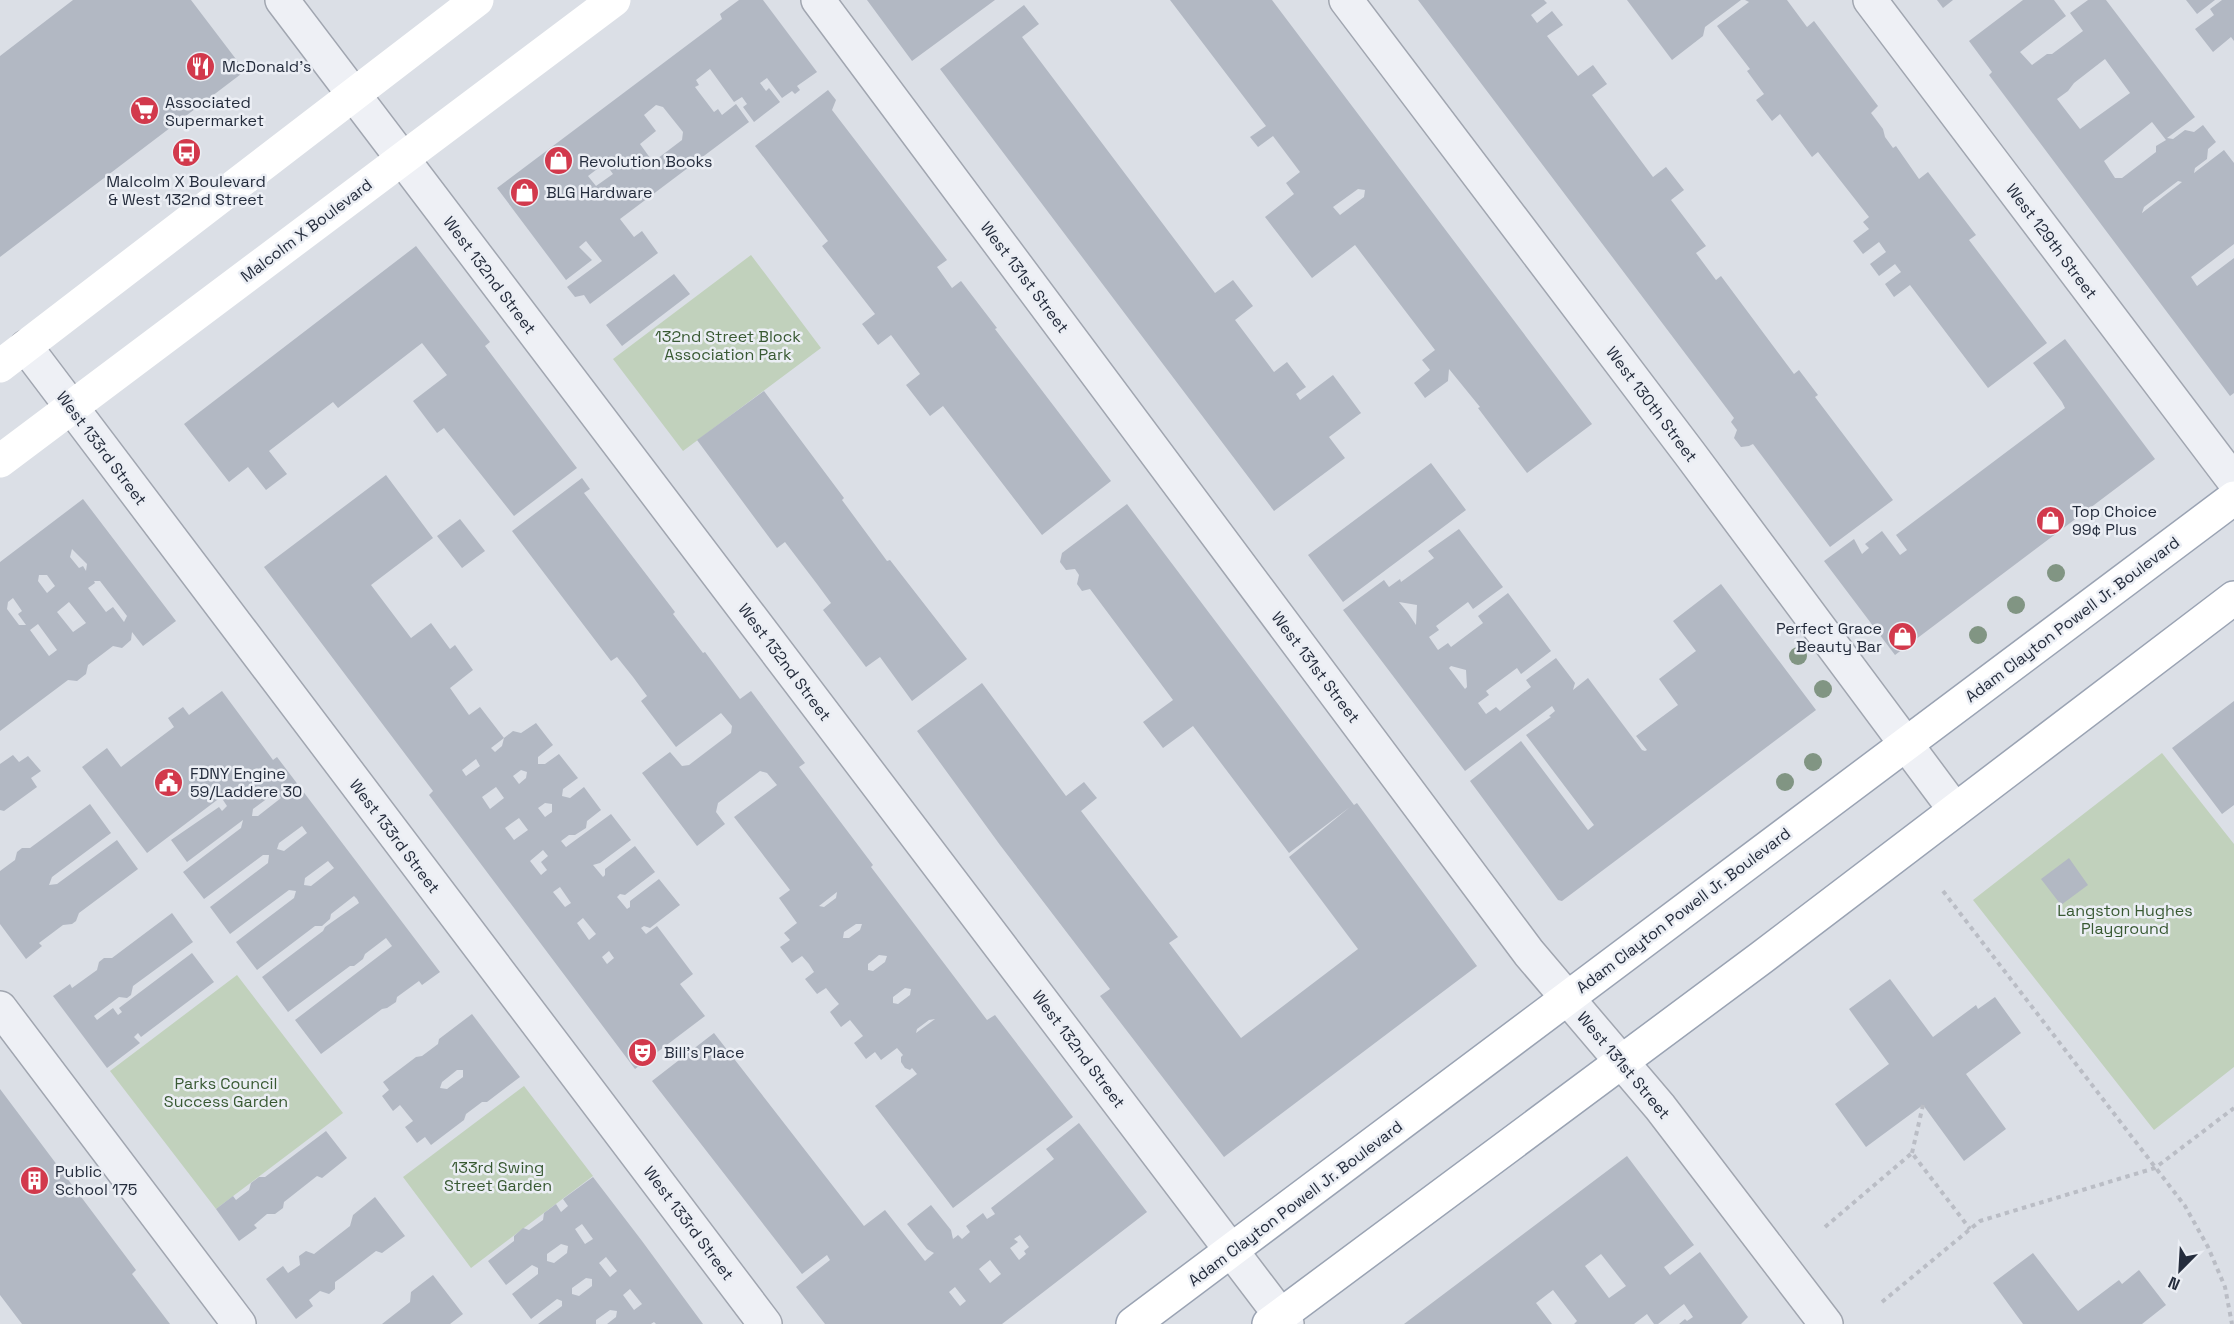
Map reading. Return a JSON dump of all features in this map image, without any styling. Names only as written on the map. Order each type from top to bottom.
[{"type":"main road","points":[[0,366],[477,0]]},
{"type":"main road","name":"Malcolm X Boulevard","points":[[0,461],[614,0]]},
{"type":"main road","name":"Adam Clayton Powell Jr. Boulevard","points":[[1133,1324],[2234,498]]},
{"type":"main road","points":[[1279,1321],[2234,598]]},
{"type":"street","name":"West 132nd Street","points":[[282,0],[1231,1250],[1279,1321]]},
{"type":"street","name":"West 131st Street","points":[[818,0],[1529,953],[1660,1107],[1826,1324]]},
{"type":"street","name":"West 130th Street","points":[[1346,0],[1690,454],[1955,810]]},
{"type":"street","name":"West 129th Street","points":[[1870,0],[2234,481]]},
{"type":"street","name":"West 133rd Street","points":[[26,347],[765,1324]]},
{"type":"street","points":[[0,1008],[239,1324]]},
{"type":"path","points":[[1943,891],[2185,1206],[2208,1246],[2224,1287],[2232,1324]]},
{"type":"path","points":[[1825,1227],[1912,1153],[1923,1105]]},
{"type":"path","points":[[1882,1302],[1980,1221],[2155,1168],[2234,1108]]},
{"type":"path","points":[[1912,1153],[1970,1229]]},
{"type":"green space","name":"132nd Street Block Association Park","points":[[751,255],[821,348],[683,451],[613,359]]},
{"type":"green space","name":"Langston Hughes Playground","points":[[2162,753],[2234,844],[2234,1067],[2154,1130],[1973,900]]},
{"type":"green space","name":"Parks Council Success Garden","points":[[237,975],[343,1113],[216,1209],[110,1071]]},
{"type":"green space","name":"133rd Swing Street Garden","points":[[524,1086],[593,1176],[471,1268],[403,1177]]},
{"type":"building","points":[[73,0],[191,0],[245,71],[0,257],[0,56]]},
{"type":"building","points":[[739,0],[763,0],[817,72],[797,86],[800,90],[795,94],[792,91],[782,98],[767,78],[760,83],[766,91],[769,88],[780,102],[754,122],[743,107],[747,104],[742,97],[734,102],[710,69],[696,80],[699,85],[695,87],[714,112],[718,109],[722,115],[736,104],[749,122],[620,219],[634,237],[642,231],[658,253],[590,304],[584,295],[575,297],[567,287],[602,261],[586,241],[579,247],[592,260],[566,280],[497,188],[722,19],[720,14]],"holes":[[[656,105],[663,107],[683,132],[682,140],[653,162],[640,144],[656,131],[644,115]],[[605,163],[613,174],[596,186],[588,176]]]},
{"type":"building","points":[[867,0],[995,0],[912,61]]},
{"type":"building","points":[[1170,0],[1272,0],[1592,424],[1527,473],[1478,408],[1480,407],[1449,369],[1448,381],[1425,398],[1414,383],[1430,370],[1422,360],[1435,350],[1355,245],[1312,278],[1265,217],[1294,194],[1286,183],[1300,172],[1273,136],[1258,147],[1250,137],[1266,126]],"holes":[[[1358,189],[1365,190],[1364,197],[1340,215],[1333,207]]]},
{"type":"building","points":[[1418,0],[1544,0],[1547,3],[1531,15],[1537,23],[1552,11],[1563,25],[1547,36],[1578,76],[1593,65],[1607,84],[1592,95],[1653,177],[1666,167],[1684,190],[1671,200],[1706,246],[1696,253],[1716,280],[1721,276],[1794,374],[1799,370],[1818,395],[1815,397],[1893,500],[1830,547],[1753,444],[1741,447],[1734,438],[1737,430],[1731,422],[1734,418]]},
{"type":"building","points":[[1627,0],[1741,0],[1705,27],[1703,36],[1672,60]]},
{"type":"building","points":[[1745,0],[1787,0],[1807,27],[1814,21],[1878,106],[1871,113],[1883,129],[1885,137],[1893,148],[1896,146],[1919,179],[1928,172],[1976,235],[1969,240],[2047,343],[1988,388],[1910,285],[1894,297],[1885,284],[1901,272],[1895,264],[1879,276],[1870,264],[1886,252],[1879,242],[1863,254],[1853,241],[1869,229],[1863,222],[1869,217],[1818,152],[1812,157],[1780,114],[1772,121],[1756,100],[1764,94],[1747,71],[1750,69],[1717,26],[1749,2]]},
{"type":"building","points":[[1937,0],[1953,0],[1943,8]]},
{"type":"building","points":[[2023,0],[2054,0],[2066,16],[2020,52],[2032,65],[2047,54],[2052,54],[2083,31],[2070,13],[2088,0],[2106,0],[2195,117],[2167,138],[2173,139],[2185,130],[2194,132],[2203,125],[2216,142],[2208,149],[2207,159],[2195,168],[2194,173],[2224,150],[2234,163],[2234,244],[2191,277],[2197,286],[2234,258],[2234,393],[2230,396],[1989,75],[1992,72],[1969,41]],"holes":[[[2105,59],[2130,93],[2080,129],[2057,99]],[[2152,122],[2166,140],[2156,146],[2156,152],[2122,178],[2115,178],[2104,161]],[[2178,181],[2182,182],[2142,213],[2144,207]]]},
{"type":"building","points":[[2186,0],[2215,0],[2197,14]]},
{"type":"building","points":[[2222,0],[2234,0],[2234,41],[2231,37],[2213,52],[2195,29],[2214,15],[2210,9]]},
{"type":"building","points":[[1024,5],[1039,24],[1022,37],[1215,293],[1233,280],[1253,306],[1235,320],[1274,372],[1287,362],[1306,387],[1296,394],[1300,400],[1333,375],[1361,413],[1329,437],[1345,458],[1274,511],[940,69]]},
{"type":"building","points":[[828,90],[836,100],[832,110],[947,260],[937,267],[952,288],[961,281],[1111,481],[1042,535],[943,406],[930,416],[906,385],[920,374],[891,335],[878,345],[862,324],[875,314],[822,246],[828,241],[755,146]]},
{"type":"building","points":[[416,246],[490,342],[485,346],[577,468],[514,516],[444,428],[437,433],[413,401],[447,375],[422,343],[338,408],[333,402],[269,451],[287,474],[266,490],[248,467],[229,482],[184,424]]},
{"type":"building","points":[[674,274],[690,294],[622,346],[606,325]]},
{"type":"building","points":[[2065,339],[2155,459],[1895,655],[1824,561],[1854,539],[1862,554],[1869,548],[1865,544],[1882,531],[1900,555],[1907,550],[1896,535],[2065,408],[2033,363]]},
{"type":"building","points":[[764,391],[844,498],[842,500],[887,561],[890,560],[967,659],[912,701],[880,657],[866,667],[823,610],[831,603],[817,584],[785,542],[777,548],[697,440]]},
{"type":"building","points":[[1431,463],[1466,510],[1343,602],[1308,555]]},
{"type":"building","points":[[386,475],[433,538],[371,585],[411,638],[431,623],[450,649],[455,645],[473,670],[450,688],[469,715],[480,707],[504,738],[513,731],[521,733],[536,723],[553,745],[538,757],[538,764],[545,764],[559,754],[578,778],[563,789],[562,796],[570,798],[584,787],[601,810],[587,821],[586,828],[561,841],[566,847],[611,814],[631,840],[600,863],[593,865],[603,877],[605,869],[635,846],[655,872],[625,895],[620,894],[617,897],[627,909],[630,907],[630,901],[659,879],[680,905],[650,928],[644,926],[641,928],[646,934],[657,926],[693,974],[680,984],[705,1016],[635,1069],[429,795],[433,791],[264,567]],"holes":[[[504,738],[502,746],[495,752],[491,748]],[[476,759],[480,766],[466,776],[462,770]],[[521,770],[527,772],[526,778],[519,784],[513,776]],[[496,787],[504,798],[490,809],[482,797]],[[545,803],[552,804],[552,812],[545,817],[538,808]],[[519,818],[528,830],[514,840],[505,828]],[[543,850],[548,856],[541,862],[547,870],[541,875],[530,861]],[[560,887],[571,903],[565,907],[553,892]],[[583,918],[596,934],[589,940],[577,923]],[[609,951],[614,958],[607,964],[602,957]]]},
{"type":"building","points":[[582,478],[590,489],[584,493],[675,612],[673,614],[740,699],[751,691],[805,763],[799,767],[873,865],[871,867],[987,1020],[995,1015],[1073,1117],[953,1208],[875,1106],[917,1074],[912,1068],[910,1070],[905,1068],[901,1062],[903,1055],[897,1048],[881,1060],[875,1052],[866,1059],[854,1043],[863,1036],[850,1020],[841,1027],[830,1012],[839,1004],[826,988],[817,994],[805,979],[814,972],[809,964],[802,956],[792,963],[780,947],[790,940],[784,933],[797,923],[779,898],[790,890],[734,817],[777,785],[767,773],[760,771],[718,803],[716,812],[725,824],[697,846],[642,773],[670,752],[682,766],[689,765],[731,733],[732,726],[721,713],[676,747],[641,701],[647,696],[633,677],[617,657],[611,661],[512,531]],"holes":[[[837,892],[836,898],[824,907],[819,906]],[[856,924],[862,924],[860,930],[849,938],[843,938],[844,932]],[[879,955],[887,956],[885,962],[873,971],[868,970],[868,964]],[[905,988],[911,989],[910,995],[898,1004],[893,1003],[893,997]],[[935,1019],[916,1033],[917,1029],[929,1020]]]},
{"type":"building","points":[[83,499],[176,621],[143,646],[132,632],[131,640],[122,648],[113,646],[88,665],[86,674],[77,681],[68,680],[0,731],[0,562]],"holes":[[[72,549],[87,564],[86,571],[83,566],[79,568],[70,557]],[[39,575],[47,575],[55,586],[47,593],[38,581]],[[94,581],[100,581],[127,616],[124,622],[113,607],[106,612],[88,588],[95,583]],[[13,598],[22,611],[18,614],[26,625],[19,625],[7,609],[8,602]],[[69,602],[86,623],[73,632],[57,612]],[[38,624],[57,650],[49,656],[30,630]]]},
{"type":"building","points":[[1127,504],[1354,805],[1357,803],[1477,966],[1224,1157],[1100,996],[1110,989],[1000,845],[917,731],[982,683],[1066,796],[1084,782],[1097,798],[1081,811],[1178,937],[1169,943],[1241,1038],[1358,949],[1289,857],[1350,807],[1289,853],[1193,726],[1163,748],[1143,722],[1173,700],[1090,589],[1082,591],[1077,584],[1079,575],[1075,569],[1066,570],[1060,562],[1062,553]]},
{"type":"building","points":[[460,519],[485,551],[462,568],[437,536]]},
{"type":"building","points":[[1459,529],[1503,587],[1473,609],[1468,602],[1436,626],[1439,630],[1429,637],[1438,650],[1448,643],[1451,647],[1483,623],[1478,616],[1508,593],[1551,651],[1521,674],[1517,668],[1486,691],[1489,695],[1478,703],[1486,714],[1496,707],[1500,711],[1531,687],[1526,680],[1556,658],[1575,683],[1573,690],[1588,678],[1642,750],[1647,750],[1636,736],[1678,705],[1659,679],[1696,651],[1673,621],[1721,584],[1816,710],[1562,901],[1558,900],[1470,781],[1521,741],[1588,830],[1594,825],[1526,735],[1551,717],[1549,716],[1555,711],[1552,706],[1465,771],[1343,610],[1384,580],[1389,587],[1400,579],[1401,582],[1434,558],[1428,551]],"holes":[[[1399,602],[1417,605],[1416,625],[1408,613]],[[1451,666],[1466,670],[1467,687],[1465,689],[1449,668]]]},
{"type":"building","points":[[222,691],[273,760],[277,757],[440,972],[422,985],[419,981],[397,997],[396,1002],[382,1009],[321,1054],[295,1020],[392,946],[386,938],[354,966],[350,966],[288,1012],[262,977],[359,903],[357,899],[354,896],[331,914],[330,919],[322,926],[315,926],[257,970],[236,942],[294,898],[296,891],[289,890],[230,934],[210,907],[268,863],[269,855],[263,855],[204,899],[183,872],[241,828],[243,820],[187,862],[171,840],[219,807],[222,811],[227,806],[221,797],[147,853],[82,767],[107,748],[121,767],[174,727],[168,718],[183,707],[189,715]],"holes":[[[276,792],[281,798],[258,816],[252,816],[253,809]],[[302,826],[307,833],[284,851],[277,849],[279,843]],[[328,861],[334,868],[311,886],[304,885],[305,878]]]},
{"type":"building","points":[[2234,701],[2234,805],[2222,814],[2172,748]]},
{"type":"building","points":[[13,755],[19,762],[28,756],[41,771],[31,778],[37,787],[4,811],[0,810],[0,764]]},
{"type":"building","points":[[90,804],[111,833],[52,877],[49,885],[57,884],[117,840],[138,869],[79,913],[72,924],[63,925],[39,943],[42,946],[26,959],[0,924],[0,871],[15,860],[17,852],[22,848],[30,848]]},
{"type":"building","points":[[2069,858],[2088,885],[2061,905],[2041,879]]},
{"type":"building","points":[[172,913],[193,942],[133,986],[131,995],[127,998],[119,997],[94,1016],[97,1020],[113,1008],[118,1015],[122,1012],[119,1008],[192,953],[214,982],[141,1037],[138,1033],[134,1037],[140,1043],[107,1068],[53,996],[70,984],[72,988],[97,970],[99,962],[104,958],[112,958]]},
{"type":"building","points":[[1890,979],[1933,1037],[1976,1005],[1978,1009],[1995,997],[2021,1033],[1966,1074],[2006,1129],[1964,1161],[1923,1105],[1866,1147],[1835,1104],[1889,1064],[1849,1009]]},
{"type":"building","points":[[472,1014],[520,1077],[487,1102],[482,1102],[466,1114],[464,1120],[431,1145],[425,1137],[417,1143],[405,1127],[413,1121],[400,1105],[393,1111],[382,1096],[389,1090],[383,1082],[416,1057],[422,1056],[438,1044],[439,1039]],"holes":[[[457,1070],[463,1070],[463,1077],[447,1089],[440,1088],[442,1082]]]},
{"type":"building","points":[[714,1033],[864,1226],[885,1210],[925,1261],[934,1253],[927,1249],[907,1224],[931,1205],[951,1230],[953,1239],[958,1235],[962,1239],[970,1232],[966,1226],[983,1213],[987,1219],[995,1214],[991,1208],[1054,1159],[1046,1149],[1079,1123],[1147,1212],[1002,1324],[825,1324],[796,1287],[830,1260],[827,1255],[802,1274],[652,1081]],"holes":[[[1020,1235],[1029,1247],[1024,1251],[1026,1254],[1019,1260],[1010,1248],[1018,1242],[1014,1239]],[[990,1260],[1001,1274],[990,1283],[979,1269]],[[955,1287],[966,1301],[960,1306],[949,1292]]]},
{"type":"building","name":"Public School 175","points":[[0,1089],[136,1270],[132,1274],[170,1324],[22,1324],[0,1295]]},
{"type":"building","points":[[326,1131],[347,1158],[322,1178],[317,1176],[284,1202],[283,1208],[275,1214],[267,1214],[254,1225],[257,1228],[239,1241],[216,1209],[233,1196],[236,1200],[249,1190],[251,1183],[259,1177],[265,1177]]},
{"type":"building","points":[[1627,1156],[1694,1245],[1664,1267],[1670,1275],[1700,1252],[1748,1317],[1741,1324],[1679,1324],[1693,1317],[1684,1304],[1658,1324],[1654,1324],[1647,1314],[1634,1324],[1574,1324],[1577,1321],[1553,1290],[1536,1303],[1552,1324],[1404,1324]],"holes":[[[1601,1254],[1626,1286],[1609,1298],[1585,1266]]]},
{"type":"building","points":[[593,1177],[703,1324],[656,1324],[654,1322],[651,1324],[607,1324],[616,1317],[617,1311],[610,1310],[596,1320],[596,1324],[538,1324],[562,1306],[562,1301],[557,1299],[531,1319],[512,1294],[538,1274],[538,1268],[532,1265],[506,1285],[488,1261],[514,1241],[514,1236],[523,1228],[529,1230],[543,1220],[544,1213],[556,1204],[561,1212],[568,1206],[563,1199]],"holes":[[[582,1224],[593,1239],[585,1244],[575,1229]],[[561,1244],[568,1246],[567,1253],[554,1263],[547,1261],[547,1254]],[[606,1257],[617,1271],[610,1277],[599,1263]],[[586,1278],[592,1279],[592,1286],[579,1296],[572,1294],[572,1288]],[[630,1289],[642,1304],[634,1310],[623,1295]]]},
{"type":"building","points":[[375,1197],[405,1236],[382,1253],[376,1251],[335,1282],[335,1289],[329,1294],[320,1291],[309,1300],[313,1306],[296,1319],[266,1279],[283,1266],[288,1273],[300,1265],[299,1256],[306,1251],[314,1254],[350,1226],[353,1215]]},
{"type":"building","points":[[2033,1253],[2078,1311],[2119,1280],[2122,1284],[2139,1270],[2166,1305],[2142,1324],[2023,1324],[1993,1283]]},
{"type":"building","points":[[433,1275],[463,1314],[450,1324],[382,1324],[410,1302],[411,1292]]},
{"type":"place","name":"McDonald's","points":[[201,66]]},
{"type":"place","name":"Associated Supermarket","points":[[144,111]]},
{"type":"place","name":"Malcolm X Boulevard & West 132nd Street","points":[[186,153]]},
{"type":"place","name":"Revolution Books","points":[[558,161]]},
{"type":"place","name":"BLG Hardware","points":[[525,192]]},
{"type":"place","name":"Top Choice 99¢ Plus","points":[[2051,520]]},
{"type":"place","name":"Perfect Grace Beauty Bar","points":[[1903,637]]},
{"type":"place","name":"FDNY Engine 59/Laddere 30","points":[[169,782]]},
{"type":"place","name":"Bill's Place","points":[[643,1052]]},
{"type":"place","name":"Public School 175","points":[[34,1180]]}]
